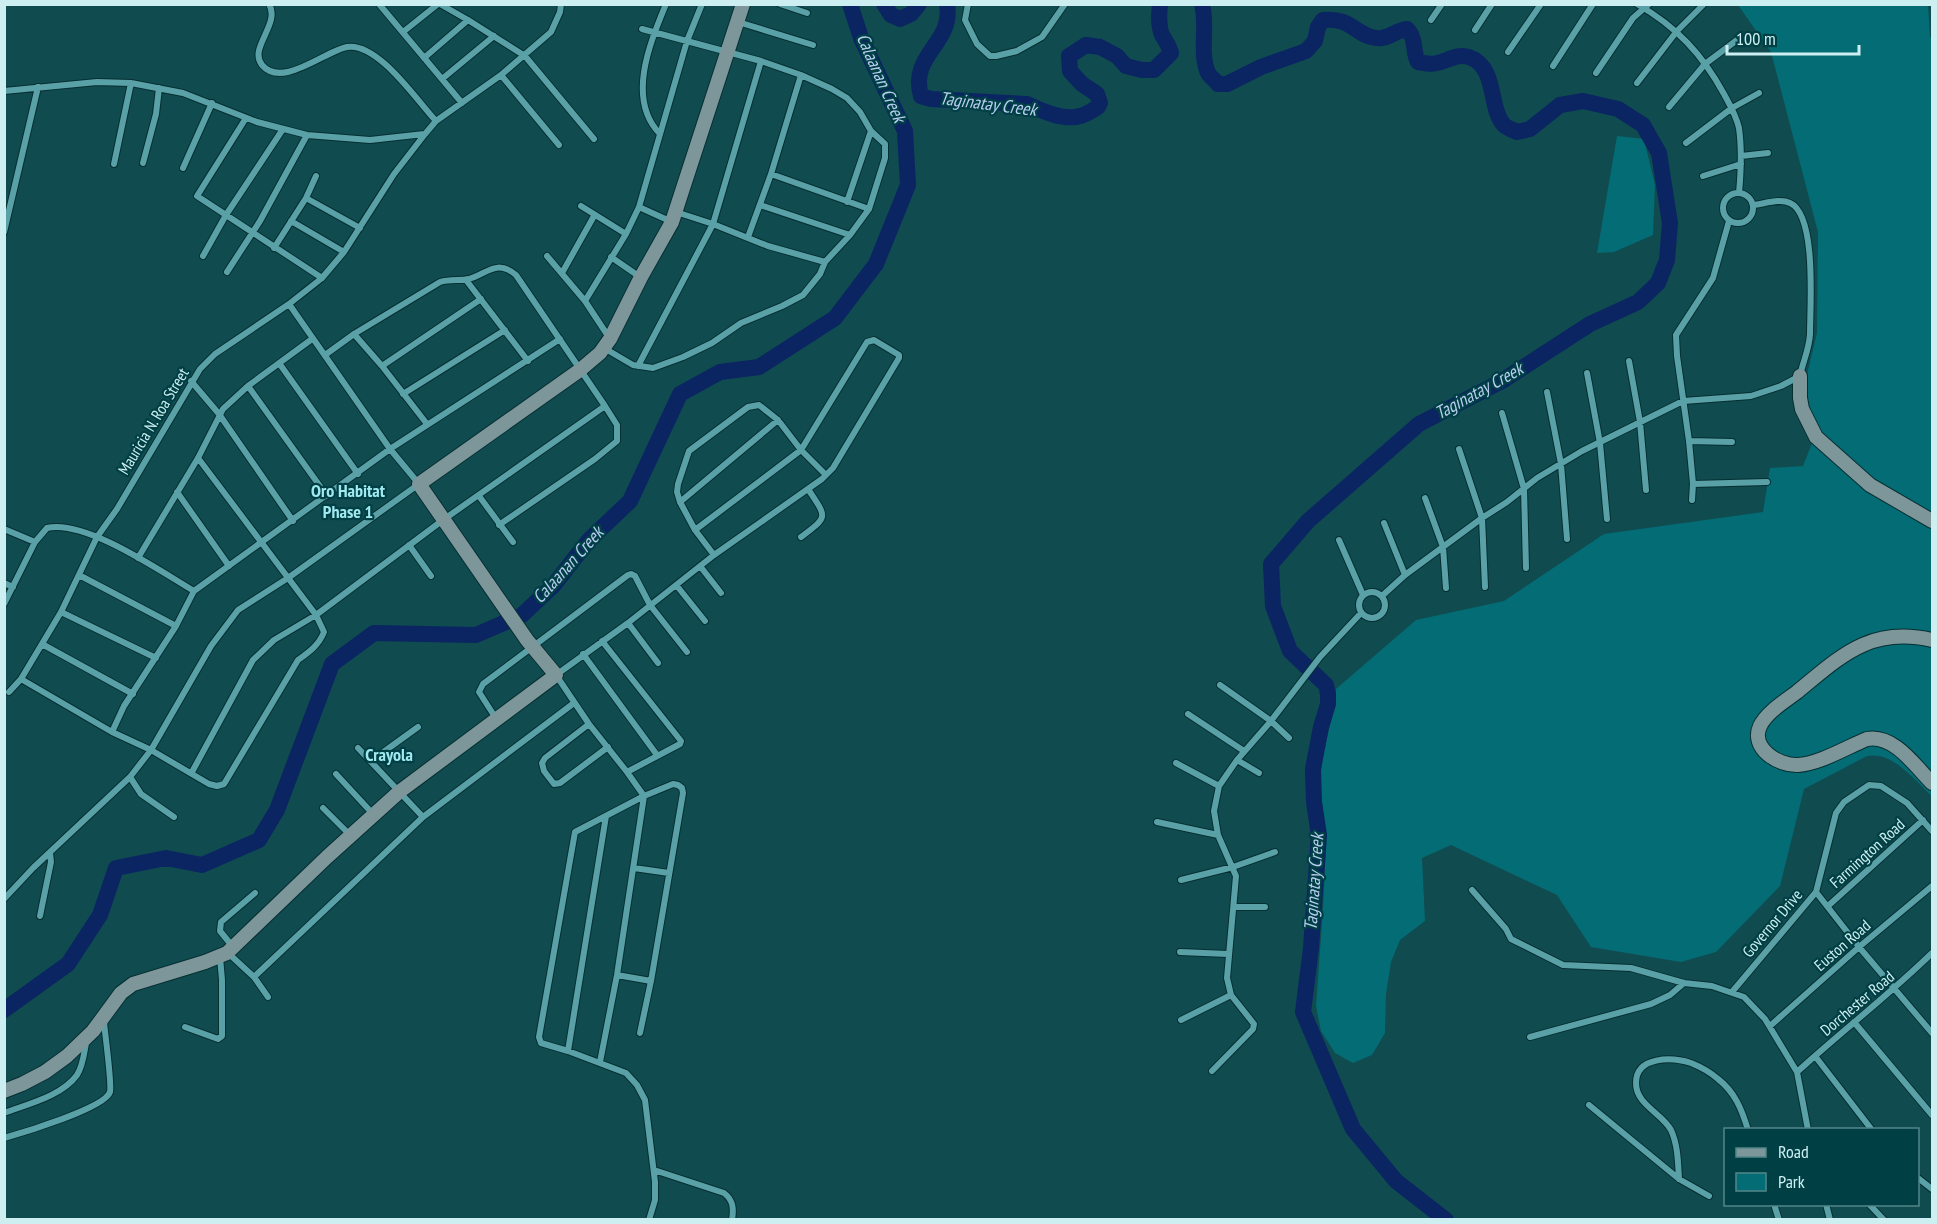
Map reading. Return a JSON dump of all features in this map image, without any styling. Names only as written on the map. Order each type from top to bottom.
[{"type":"street","points":[[269,4],[272,17],[260,46],[259,56],[262,65],[282,73],[294,71],[320,57],[348,47],[364,49],[377,57],[397,76],[436,121]]},
{"type":"street","points":[[379,4],[462,103]]},
{"type":"street","points":[[403,32],[439,4],[468,20],[525,56],[594,140]]},
{"type":"street","name":"Mauricia N. Roa Street","points":[[9,692],[21,678],[61,612],[97,537],[117,509],[191,381],[215,354],[289,304],[322,278],[344,252],[394,174],[436,121],[501,75],[551,32],[561,4]]},
{"type":"street","points":[[660,134],[652,126],[647,115],[643,81],[654,33],[666,4]]},
{"type":"street","points":[[585,301],[626,234],[639,207],[687,41],[702,4]]},
{"type":"street","points":[[4,898],[130,777],[151,750],[223,628],[238,610],[288,578],[580,370],[607,344],[674,217],[743,4]]},
{"type":"street","points":[[780,4],[807,14]]},
{"type":"street","points":[[968,4],[965,20],[977,44],[990,56],[1017,51],[1042,37],[1065,4]]},
{"type":"street","points":[[1431,20],[1442,4]]},
{"type":"street","points":[[1475,30],[1492,4]]},
{"type":"street","points":[[1508,52],[1541,4]]},
{"type":"street","points":[[1553,66],[1593,4]]},
{"type":"street","points":[[1638,4],[1647,7],[1677,31],[1695,50],[1732,108],[1739,129],[1741,156],[1739,193]]},
{"type":"street","points":[[1637,83],[1677,31],[1704,4]]},
{"type":"street","points":[[1596,73],[1634,18],[1647,7]]},
{"type":"street","points":[[424,58],[468,20]]},
{"type":"street","points":[[737,22],[813,45]]},
{"type":"street","points":[[547,256],[585,301],[607,344],[623,360],[638,366],[653,368],[712,344],[741,323],[782,306],[802,294],[869,209],[886,149],[885,144],[871,131],[860,112],[848,98],[801,75],[761,61],[642,29]]},
{"type":"street","points":[[442,79],[494,36]]},
{"type":"street","points":[[1669,107],[1705,64],[1741,37]]},
{"type":"street","points":[[638,366],[713,224],[761,61]]},
{"type":"street","points":[[501,75],[559,145]]},
{"type":"street","points":[[748,237],[771,174],[801,75]]},
{"type":"street","points":[[4,91],[97,82],[131,83],[159,88],[212,103],[246,118],[307,135],[370,140],[425,134]]},
{"type":"street","points":[[114,164],[131,83]]},
{"type":"street","points":[[4,232],[38,87]]},
{"type":"street","points":[[143,163],[156,114],[159,88]]},
{"type":"street","points":[[1686,143],[1732,108],[1759,93]]},
{"type":"street","points":[[183,168],[212,103]]},
{"type":"street","points":[[246,118],[197,196],[322,278]]},
{"type":"street","points":[[203,256],[226,214],[283,129]]},
{"type":"street","points":[[847,202],[871,131]]},
{"type":"street","points":[[227,273],[252,234],[307,135]]},
{"type":"street","points":[[1741,156],[1768,153]]},
{"type":"street","points":[[1703,176],[1741,164]]},
{"type":"street","points":[[771,174],[869,209]]},
{"type":"street","points":[[274,248],[306,198],[316,176]]},
{"type":"street","points":[[1739,193],[1748,197],[1753,205],[1753,213],[1745,222],[1737,223],[1729,220],[1723,213],[1724,202],[1733,194],[1739,193]]},
{"type":"street","points":[[306,198],[360,228]]},
{"type":"street","points":[[1753,205],[1780,201],[1792,204],[1804,221],[1810,251],[1810,334],[1809,347],[1800,376],[1800,398],[1802,409],[1816,437],[1870,485],[1932,521]]},
{"type":"street","points":[[760,205],[850,235]]},
{"type":"street","points":[[580,206],[626,234]]},
{"type":"street","points":[[639,207],[674,217],[713,224],[768,246],[825,262]]},
{"type":"street","points":[[562,273],[594,216]]},
{"type":"street","points":[[1692,500],[1693,484],[1689,441],[1676,335],[1713,278],[1729,220]]},
{"type":"street","points":[[291,221],[344,252]]},
{"type":"street","points":[[611,257],[641,277]]},
{"type":"street","points":[[325,355],[354,334],[440,282],[453,279],[466,280],[492,268],[508,269],[516,275],[617,425],[618,441],[499,525]]},
{"type":"street","points":[[466,280],[528,361]]},
{"type":"street","points":[[382,366],[481,299]]},
{"type":"street","points":[[289,304],[390,449],[419,484],[530,643],[644,796],[617,975],[600,1062]]},
{"type":"street","points":[[404,393],[505,330]]},
{"type":"street","points":[[354,334],[428,424]]},
{"type":"street","points":[[138,558],[198,459],[219,414],[248,386],[312,339]]},
{"type":"street","points":[[112,732],[176,626],[194,591],[390,449],[560,339]]},
{"type":"street","points":[[4,1091],[45,1072],[67,1056],[86,1038],[121,993],[133,984],[227,952],[399,792],[628,623],[714,555],[826,475],[833,468],[899,358],[897,353],[874,340],[867,342],[801,450],[695,530]]},
{"type":"street","points":[[1629,360],[1640,422],[1646,490]]},
{"type":"street","points":[[279,363],[358,474]]},
{"type":"street","points":[[1587,373],[1600,443],[1607,519]]},
{"type":"street","points":[[1382,596],[1405,575],[1482,518],[1561,464],[1600,443],[1683,401],[1751,396],[1781,386],[1800,376]]},
{"type":"street","points":[[191,381],[219,414],[293,521]]},
{"type":"street","points":[[248,386],[327,496]]},
{"type":"street","points":[[1547,392],[1561,464],[1567,539]]},
{"type":"street","points":[[714,555],[695,530],[680,502],[677,492],[678,484],[688,451],[748,406],[759,405],[778,420],[801,450],[826,475]]},
{"type":"street","points":[[192,772],[254,660],[274,640],[316,615],[443,520],[605,406]]},
{"type":"street","points":[[1503,413],[1524,489],[1526,568]]},
{"type":"street","points":[[680,502],[778,420]]},
{"type":"street","points":[[1689,441],[1732,442]]},
{"type":"street","points":[[1459,449],[1482,518],[1485,587]]},
{"type":"street","points":[[21,678],[112,732],[151,750],[209,784],[217,786],[224,784],[298,660],[321,639],[324,632],[316,615],[198,459]]},
{"type":"street","points":[[1693,484],[1767,482]]},
{"type":"street","points":[[801,537],[821,522],[823,517],[823,512],[808,489]]},
{"type":"street","points":[[177,492],[229,566]]},
{"type":"street","points":[[479,496],[513,542]]},
{"type":"street","points":[[1425,498],[1443,547],[1446,588]]},
{"type":"street","points":[[1384,523],[1405,575]]},
{"type":"street","points":[[4,604],[35,542],[47,528],[62,526],[97,537],[194,591]]},
{"type":"street","points":[[4,529],[35,542]]},
{"type":"street","points":[[1339,540],[1363,595]]},
{"type":"street","points":[[409,545],[431,576]]},
{"type":"street","points":[[700,566],[721,593]]},
{"type":"street","points":[[79,575],[176,626]]},
{"type":"street","points":[[497,720],[481,696],[480,688],[530,643],[627,575],[635,576],[651,605],[687,652]]},
{"type":"street","points":[[4,583],[14,587]]},
{"type":"street","points":[[677,586],[705,621]]},
{"type":"street","points":[[1371,592],[1382,596],[1385,604],[1381,615],[1368,618],[1361,613],[1358,606],[1363,595],[1371,592]]},
{"type":"street","points":[[61,612],[156,658]]},
{"type":"street","points":[[1212,1071],[1253,1029],[1254,1024],[1231,995],[1227,978],[1236,876],[1218,836],[1214,811],[1219,786],[1244,751],[1271,721],[1320,657],[1361,613]]},
{"type":"street","points":[[628,623],[658,663]]},
{"type":"street","points":[[1932,640],[1901,638],[1876,640],[1860,645],[1819,673],[1774,709],[1761,723],[1758,741],[1770,756],[1786,765],[1808,763],[1875,737],[1886,740],[1897,747],[1932,783]]},
{"type":"street","points":[[602,641],[680,738],[680,744],[627,772]]},
{"type":"street","points":[[42,644],[133,694]]},
{"type":"street","points":[[583,654],[657,755]]},
{"type":"street","points":[[1220,685],[1271,721],[1289,738]]},
{"type":"street","points":[[254,977],[423,817],[574,703]]},
{"type":"street","points":[[1188,714],[1244,751]]},
{"type":"street","points":[[589,724],[545,758],[542,763],[544,771],[554,784],[560,783],[608,747]]},
{"type":"street","points":[[371,760],[418,727]]},
{"type":"street","points":[[358,748],[423,817]]},
{"type":"street","points":[[1237,760],[1259,773]]},
{"type":"street","points":[[1176,763],[1219,786]]},
{"type":"street","points":[[336,774],[373,814]]},
{"type":"street","points":[[130,777],[141,794],[174,817]]},
{"type":"street","points":[[640,1033],[651,981],[682,788],[678,784],[644,796],[578,830],[573,835],[539,1037],[541,1042],[626,1073],[637,1084],[645,1100],[654,1170],[655,1200],[649,1220]]},
{"type":"street","name":"Governor Drive","points":[[1732,992],[1816,892],[1840,805],[1869,785],[1881,786],[1907,803],[1932,831]]},
{"type":"street","points":[[323,808],[351,835]]},
{"type":"street","points":[[568,1051],[606,816]]},
{"type":"street","name":"Farmington Road","points":[[1828,906],[1923,820]]},
{"type":"street","points":[[1157,822],[1218,836]]},
{"type":"street","points":[[1181,880],[1233,867],[1275,852]]},
{"type":"street","points":[[40,916],[51,862],[50,854]]},
{"type":"street","points":[[634,868],[669,873]]},
{"type":"street","name":"Euston Road","points":[[1770,1026],[1932,886]]},
{"type":"street","points":[[1472,890],[1511,939],[1563,965],[1631,968],[1684,983],[1712,986],[1744,997],[1770,1026],[1797,1072],[1808,1128]]},
{"type":"street","points":[[1816,892],[1932,1033]]},
{"type":"street","points":[[185,1027],[218,1039],[222,1036],[222,980],[227,952],[220,931],[221,922],[255,893]]},
{"type":"street","points":[[1235,907],[1265,907]]},
{"type":"street","points":[[227,952],[254,977],[268,997]]},
{"type":"street","points":[[1180,952],[1228,954]]},
{"type":"street","name":"Dorchester Road","points":[[1797,1072],[1896,989],[1932,953]]},
{"type":"street","points":[[617,975],[651,981]]},
{"type":"street","points":[[1530,1037],[1651,1004],[1670,995],[1684,983]]},
{"type":"street","points":[[1181,1020],[1231,995]]},
{"type":"street","points":[[4,1138],[42,1127],[99,1103],[108,1096],[111,1086],[103,1018]]},
{"type":"street","points":[[1854,1022],[1932,1115]]},
{"type":"street","points":[[4,1113],[42,1099],[66,1086],[81,1067],[86,1038]]},
{"type":"street","points":[[1815,1056],[1870,1128]]},
{"type":"street","points":[[1679,1179],[1678,1155],[1670,1128],[1638,1094],[1636,1084],[1638,1073],[1644,1065],[1670,1059],[1688,1062],[1704,1069],[1731,1091],[1741,1108],[1747,1128]]},
{"type":"street","points":[[1589,1105],[1679,1179],[1709,1196]]},
{"type":"street","points":[[654,1170],[724,1193],[733,1203],[732,1220]]},
{"type":"street","points":[[1919,1179],[1932,1189]]},
{"type":"street","points":[[1871,1206],[1884,1220]]},
{"type":"green space","points":[[1738,5],[1928,5],[1932,41],[1932,796],[1903,768],[1886,758],[1877,756],[1867,756],[1804,789],[1780,886],[1716,952],[1681,962],[1591,947],[1557,895],[1451,845],[1422,858],[1425,921],[1400,940],[1391,962],[1386,994],[1385,1033],[1372,1055],[1353,1063],[1335,1053],[1321,1031],[1316,1006],[1326,843],[1320,785],[1322,759],[1336,689],[1416,620],[1504,601],[1604,534],[1763,512],[1770,468],[1803,466],[1818,428],[1806,409],[1803,391],[1817,333],[1818,232],[1771,52]]},
{"type":"green space","points":[[1617,136],[1644,139],[1655,185],[1653,235],[1614,252],[1597,253]]},
{"type":"waterway","name":"Calaanan Creek","points":[[4,1010],[68,964],[100,915],[116,868],[166,858],[202,865],[259,840],[277,810],[332,664],[374,633],[476,635],[522,615],[553,586],[589,540],[630,501],[680,394],[720,372],[759,367],[835,318],[876,264],[908,185],[905,131],[861,38],[850,4]]},
{"type":"waterway","name":"Taginatay Creek","points":[[884,4],[891,15],[900,19],[911,14],[919,4]]},
{"type":"waterway","name":"Taginatay Creek","points":[[947,4],[944,29],[921,70],[919,82],[921,96],[931,99],[1027,104],[1039,110],[1067,117],[1085,115],[1098,107],[1100,103],[1097,94],[1082,84],[1070,71],[1069,56],[1086,45],[1100,47],[1117,56],[1126,66],[1142,70],[1154,70],[1171,53],[1161,31],[1160,4]]},
{"type":"waterway","name":"Taginatay Creek","points":[[1202,4],[1205,65],[1218,84],[1227,84],[1261,67],[1306,51],[1315,41],[1318,27],[1323,20],[1340,21],[1363,34],[1376,38],[1384,38],[1407,29],[1412,37],[1418,62],[1435,64],[1460,56],[1469,57],[1478,62],[1489,79],[1499,118],[1510,129],[1517,132],[1530,129],[1560,105],[1583,101],[1618,109],[1643,125],[1659,153],[1670,223],[1667,260],[1658,283],[1638,302],[1590,324],[1502,381],[1419,424],[1308,521],[1271,564],[1273,606],[1290,651],[1326,685],[1328,694],[1328,704],[1313,769],[1314,802],[1319,835],[1311,948],[1303,1012],[1353,1129],[1396,1181],[1446,1220]]},
{"type":"district","name":"Oro Habitat Phase 1","points":[[348,501]]},
{"type":"district","name":"Crayola","points":[[389,755]]}]
